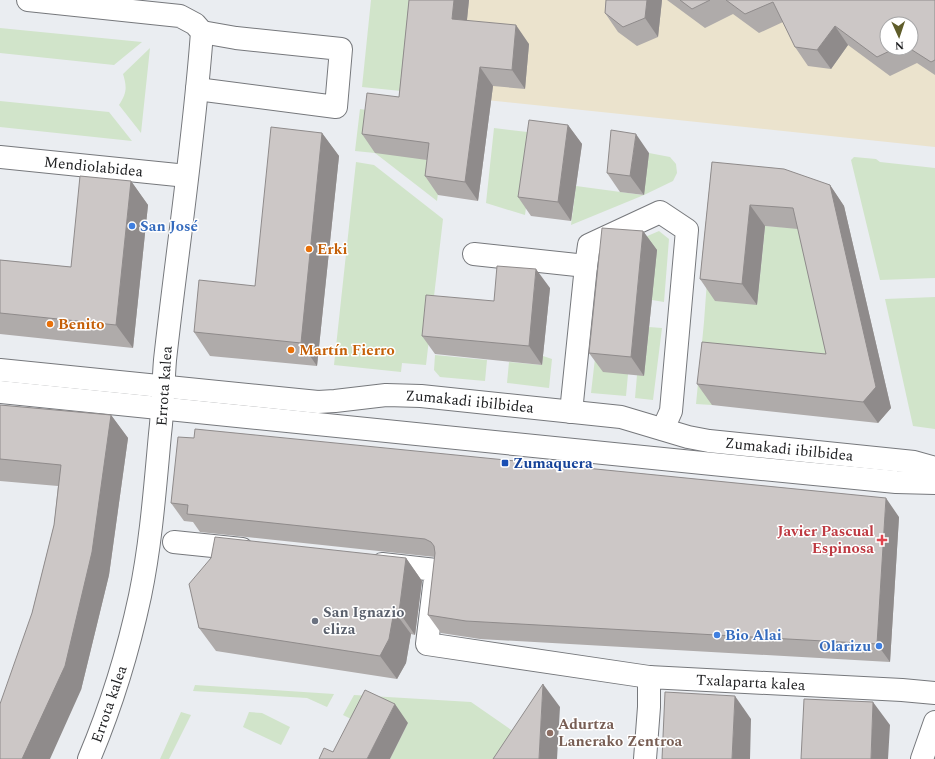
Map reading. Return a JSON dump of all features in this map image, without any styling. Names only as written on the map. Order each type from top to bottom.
[{"type":"street","points":[[28,0],[180,16],[195,24],[202,32],[236,38],[341,49],[336,107],[198,89]]},
{"type":"street","name":"Errota kalea","points":[[89,759],[100,733],[115,688],[140,596],[150,534],[165,363],[198,89],[202,32]]},
{"type":"street","name":"Mendiolabidea","points":[[0,157],[187,176]]},
{"type":"street","points":[[571,412],[589,246],[660,212],[687,230],[670,410],[663,429]]},
{"type":"street","points":[[474,254],[586,266]]},
{"type":"street","name":"Zumakadi ibilbidea","points":[[0,370],[318,402],[386,395],[414,396],[620,417],[688,437],[709,441],[914,462],[935,468]]},
{"type":"street","name":"Zumakadi ibilbidea","points":[[0,392],[770,470],[896,482],[935,483]]},
{"type":"street","points":[[174,542],[262,551]]},
{"type":"street","name":"Txalaparta kalea","points":[[365,562],[436,570],[427,644],[649,677],[902,690],[935,694]]},
{"type":"street","points":[[645,759],[649,707],[649,677]]},
{"type":"street","points":[[922,759],[935,722]]},
{"type":"shaded area","points":[[410,0],[935,0],[935,147],[401,91]]},
{"type":"green space","points":[[371,0],[410,0],[401,91],[362,87]]},
{"type":"green space","points":[[0,28],[142,42],[114,65],[0,53]]},
{"type":"green space","points":[[150,48],[141,133],[119,105],[126,90],[123,74]]},
{"type":"green space","points":[[0,101],[109,112],[132,141],[0,127]]},
{"type":"green space","points":[[360,109],[380,112],[442,162],[437,201],[375,153],[355,151]]},
{"type":"green space","points":[[494,128],[536,133],[525,215],[486,203]]},
{"type":"green space","points":[[649,153],[670,157],[676,164],[677,173],[673,181],[644,195],[571,225],[576,186],[643,195]]},
{"type":"green space","points":[[854,157],[876,159],[880,162],[935,168],[935,278],[880,280],[851,160]]},
{"type":"green space","points":[[356,162],[374,165],[443,219],[426,365],[402,363],[401,372],[334,365]]},
{"type":"green space","points":[[765,226],[808,229],[839,366],[716,363],[712,405],[696,404],[710,240],[757,305]]},
{"type":"green space","points":[[659,231],[669,239],[664,302],[652,300],[622,247]]},
{"type":"green space","points":[[607,254],[628,374],[626,396],[591,393]]},
{"type":"green space","points":[[935,297],[935,429],[913,426],[885,299]]},
{"type":"green space","points":[[649,327],[662,328],[653,400],[635,398],[637,375],[644,375]]},
{"type":"green space","points":[[435,355],[487,360],[485,381],[440,377],[434,370]]},
{"type":"green space","points":[[543,356],[552,359],[549,388],[507,383],[509,362],[542,365]]},
{"type":"green space","points":[[195,685],[334,694],[327,707],[307,698],[193,691]]},
{"type":"green space","points":[[354,695],[471,702],[530,743],[519,759],[390,759],[408,723],[369,728],[343,715]]},
{"type":"green space","points":[[181,712],[191,715],[169,759],[160,759]]},
{"type":"green space","points":[[249,712],[262,713],[290,727],[281,745],[243,727]]},
{"type":"building","points":[[409,0],[454,0],[452,19],[516,25],[512,70],[480,67],[465,182],[425,176],[429,143],[362,134],[367,93],[399,97]]},
{"type":"building","points":[[606,0],[647,0],[645,18],[623,27],[605,13]]},
{"type":"building","points":[[680,0],[710,0],[692,9]]},
{"type":"building","points":[[726,0],[935,0],[935,60],[931,62],[919,54],[919,16],[879,16],[879,56],[877,57],[835,26],[817,50],[795,47],[773,2],[745,14]]},
{"type":"building","points":[[529,120],[568,125],[558,202],[518,197]]},
{"type":"building","points":[[271,127],[322,133],[301,343],[194,332],[199,280],[255,286]]},
{"type":"building","points":[[611,130],[636,134],[630,176],[607,173]]},
{"type":"building","points":[[712,162],[784,169],[830,185],[876,387],[863,402],[697,384],[702,342],[826,354],[793,208],[750,205],[742,284],[700,279]]},
{"type":"building","points":[[80,176],[131,181],[116,325],[0,313],[0,260],[71,267]]},
{"type":"building","points":[[602,228],[643,231],[631,357],[589,353]]},
{"type":"building","points":[[497,266],[536,269],[529,346],[422,336],[426,295],[494,301]]},
{"type":"building","points":[[0,405],[111,415],[92,552],[65,666],[22,759],[0,759],[0,704],[32,613],[54,525],[61,465],[0,459]]},
{"type":"building","points":[[195,429],[886,498],[877,644],[466,621],[428,615],[435,553],[434,546],[431,542],[425,539],[187,514],[188,505],[171,503],[178,437],[194,438]]},
{"type":"building","points":[[215,537],[406,558],[399,612],[394,611],[389,639],[380,656],[199,628],[189,584],[211,558]]},
{"type":"building","points":[[543,684],[539,759],[493,759]]},
{"type":"building","points":[[365,690],[395,704],[367,759],[319,759],[324,748],[333,752]]},
{"type":"building","points":[[665,692],[735,696],[732,759],[662,759]]},
{"type":"building","points":[[804,699],[873,702],[871,759],[801,759]]},
{"type":"place","name":"San José","points":[[132,226]]},
{"type":"place","name":"Erki","points":[[309,249]]},
{"type":"place","name":"Benito","points":[[50,324]]},
{"type":"place","name":"Martín Fierro","points":[[291,350]]},
{"type":"place","name":"Zumaquera","points":[[505,463]]},
{"type":"place","name":"Javier Pascual Espinosa","points":[[882,540]]},
{"type":"place","name":"San Ignazio eliza","points":[[315,621]]},
{"type":"place","name":"Bio Alai","points":[[717,635]]},
{"type":"place","name":"Olarizu","points":[[879,646]]},
{"type":"place","name":"Adurtza Lanerako Zentroa","points":[[550,733]]}]
